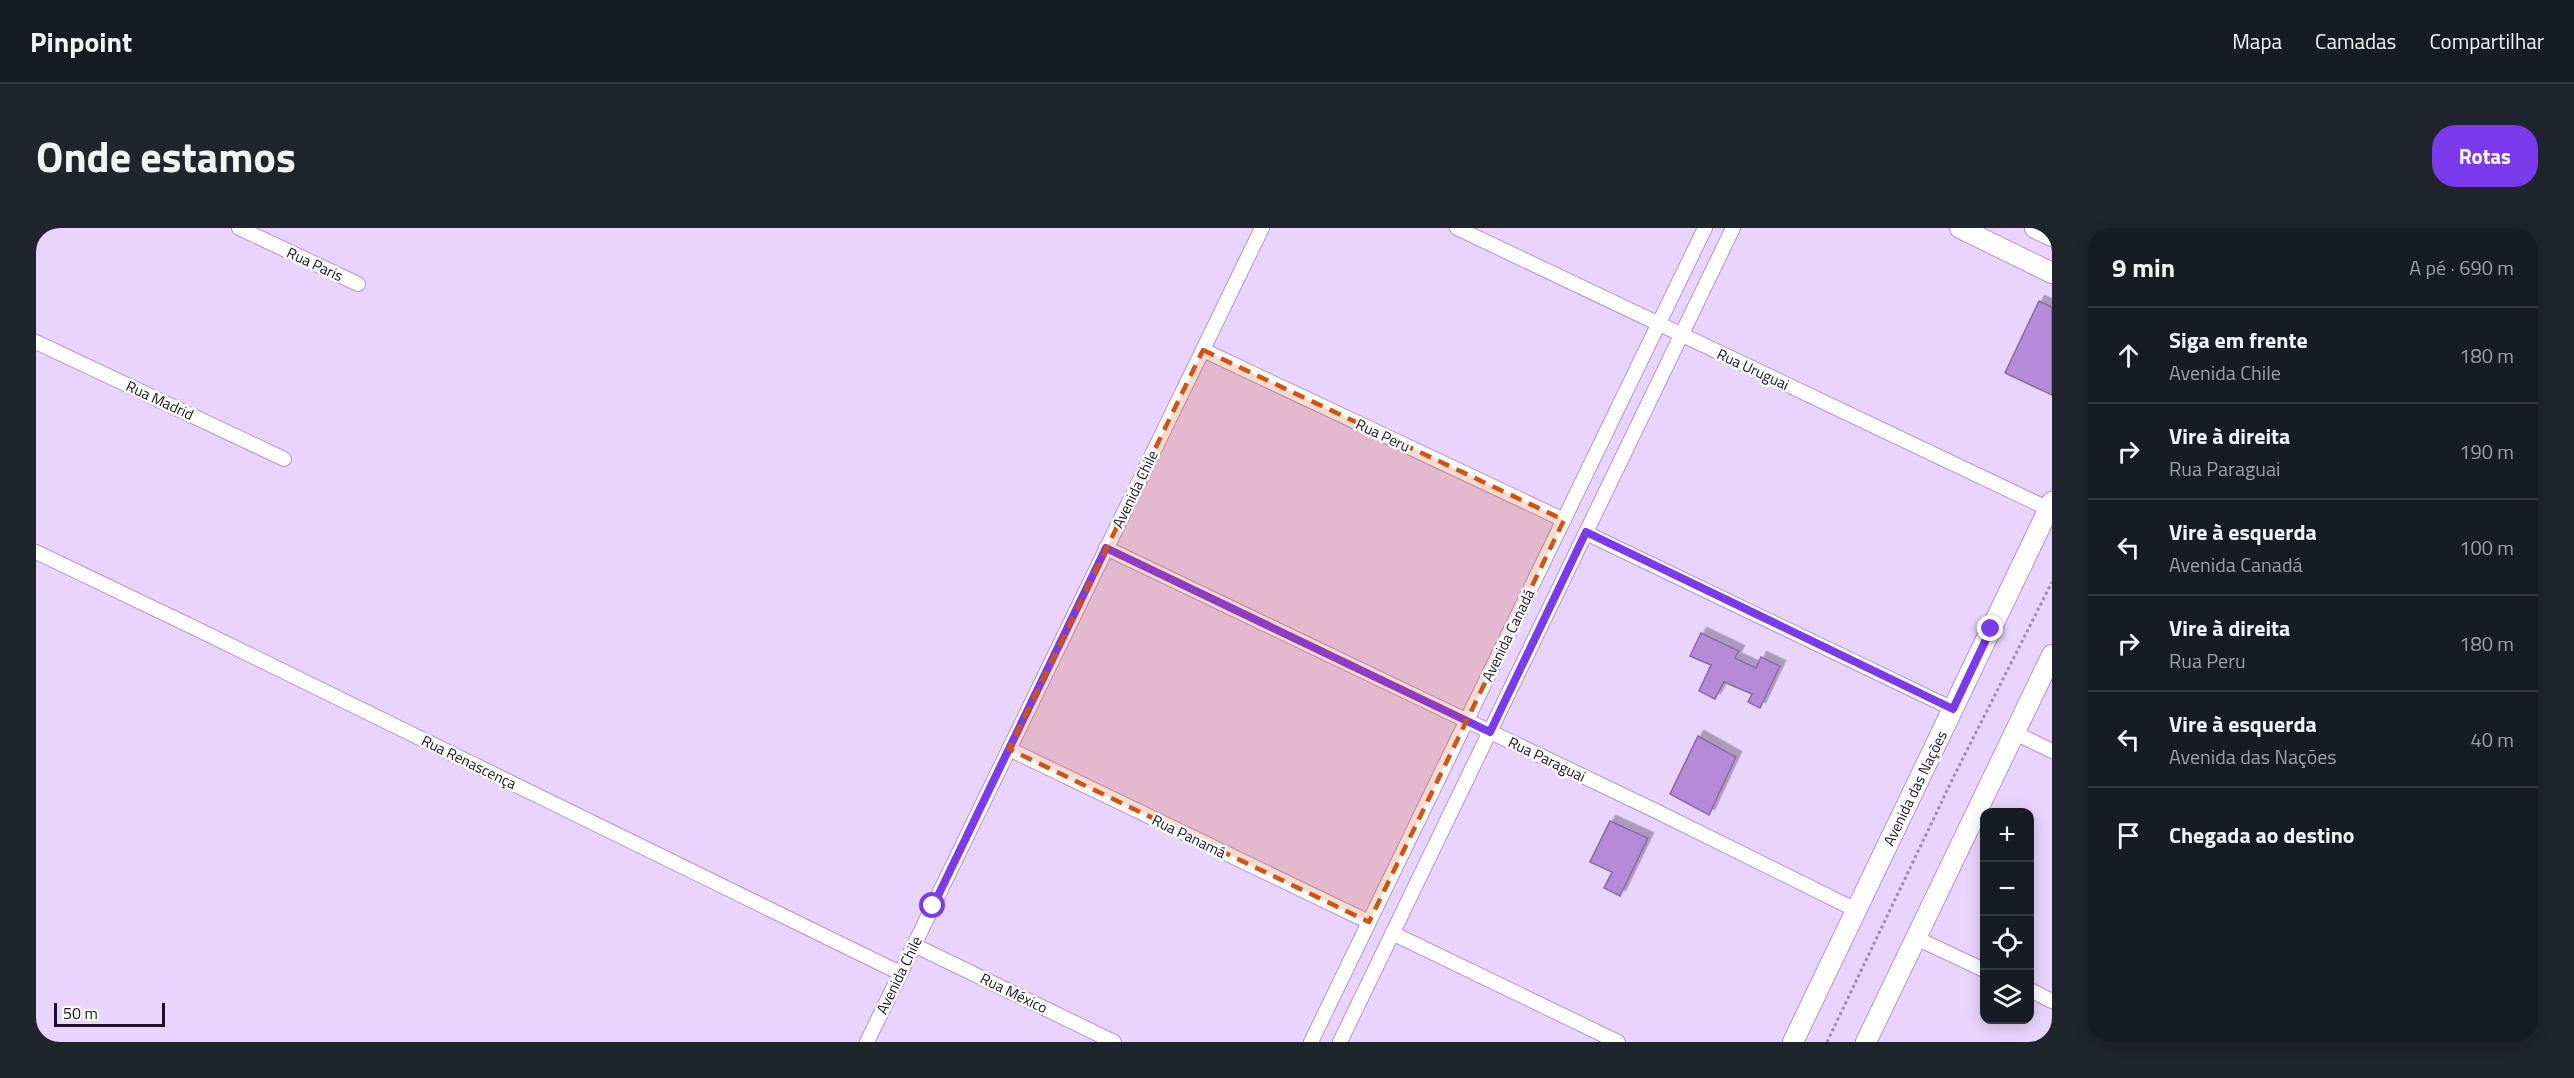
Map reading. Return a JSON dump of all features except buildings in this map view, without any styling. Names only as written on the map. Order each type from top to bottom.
[{"type":"main road","points":[[1960,228],[2052,273]]},
{"type":"main road","points":[[2035,228],[2052,236]]},
{"type":"main road","name":"Avenida das Nações","points":[[1793,1042],[2050,506]]},
{"type":"main road","points":[[1866,1042],[2052,655]]},
{"type":"street","name":"Rua Paris","points":[[239,228],[358,284]]},
{"type":"street","name":"Avenida Chile","points":[[867,1042],[1262,228]]},
{"type":"street","name":"Rua Uruguai","points":[[1457,228],[2050,506]]},
{"type":"street","name":"Avenida Canadá","points":[[1311,1042],[1705,228]]},
{"type":"street","name":"Avenida Canadá","points":[[1340,1042],[1733,228]]},
{"type":"street","name":"Rua Madrid","points":[[36,342],[284,459]]},
{"type":"street","name":"Rua Peru","points":[[1203,350],[1564,520]]},
{"type":"street","points":[[1586,532],[1953,709]]},
{"type":"street","name":"Rua Paraguai","points":[[1106,548],[1856,910]]},
{"type":"street","name":"Rua Renascença","points":[[36,552],[900,973]]},
{"type":"street","points":[[2014,733],[2052,751]]},
{"type":"street","name":"Rua Panamá","points":[[1009,749],[1369,922]]},
{"type":"street","points":[[1392,933],[1618,1042]]},
{"type":"street","points":[[1916,938],[1980,968]]},
{"type":"street","name":"Rua México","points":[[914,945],[1114,1042]]},
{"type":"street","points":[[2034,992],[2052,1001]]},
{"type":"path","points":[[1827,1042],[1954,776],[2052,582]]},
{"type":"highlighted area","points":[[1203,350],[1564,520],[1369,922],[1009,749]]},
{"type":"route","points":[[933,906],[1106,548],[1490,732],[1586,532],[1953,709],[1991,629]]}]
